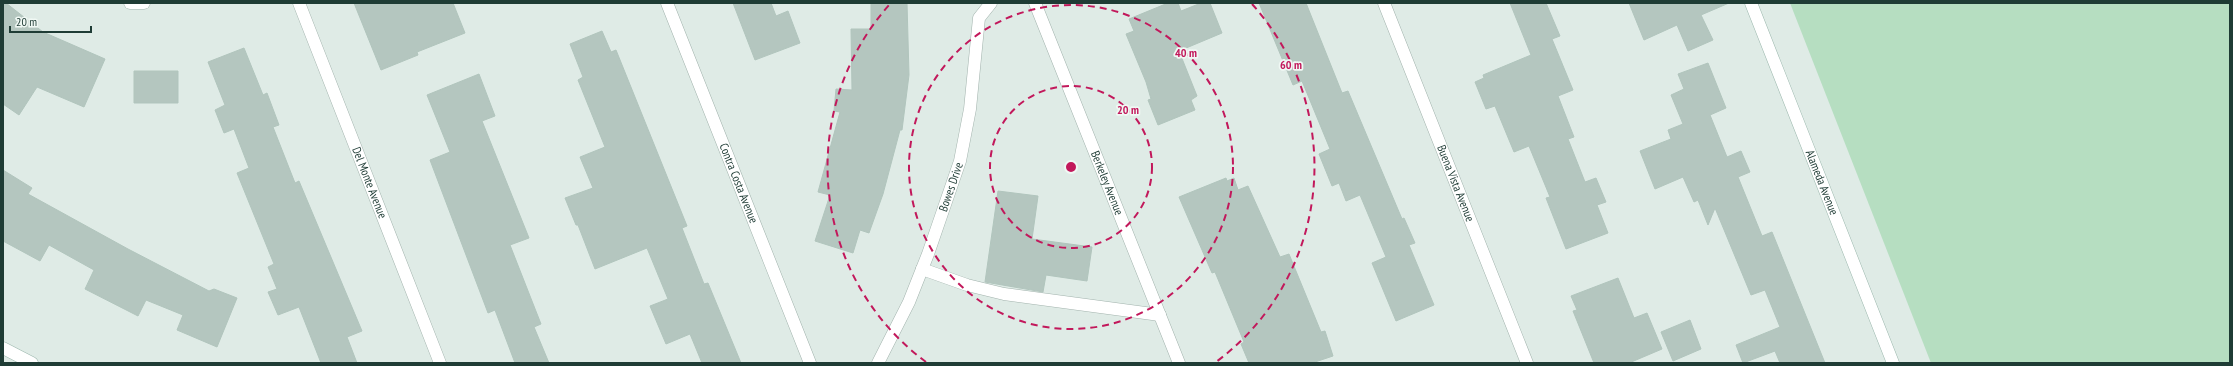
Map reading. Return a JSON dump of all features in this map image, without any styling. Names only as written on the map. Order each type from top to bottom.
[{"type":"street","points":[[130,3],[144,3]]},
{"type":"street","name":"Del Monte Avenue","points":[[299,3],[440,363]]},
{"type":"street","name":"Contra Costa Avenue","points":[[667,3],[810,363]]},
{"type":"street","name":"Bowes Drive","points":[[878,363],[909,302],[960,161],[970,109],[979,18],[991,3]]},
{"type":"street","name":"Berkeley Avenue","points":[[1035,3],[1179,363]]},
{"type":"street","name":"Buena Vista Avenue","points":[[1384,3],[1527,363]]},
{"type":"street","name":"Alameda Avenue","points":[[1751,3],[1893,363]]},
{"type":"street","points":[[922,269],[967,285],[1004,294],[1160,315]]},
{"type":"street","points":[[3,348],[32,363]]},
{"type":"green space","points":[[1790,3],[2230,3],[2230,363],[1931,363]]},
{"type":"building","points":[[3,3],[6,3],[43,32],[105,59],[84,107],[37,87],[19,115],[3,104]]},
{"type":"building","points":[[354,3],[453,3],[465,33],[417,52],[418,55],[381,70]]},
{"type":"building","points":[[733,3],[771,3],[776,16],[788,11],[800,43],[755,60]]},
{"type":"building","points":[[871,3],[907,3],[909,75],[902,130],[900,130],[883,194],[869,233],[860,230],[853,253],[815,241],[830,195],[818,192],[840,112],[834,111],[836,89],[852,90],[851,29],[871,29]]},
{"type":"building","points":[[1168,3],[1178,3],[1181,11],[1201,3],[1210,3],[1222,33],[1179,51],[1197,96],[1191,100],[1195,110],[1158,125],[1148,100],[1151,99],[1146,82],[1126,34],[1134,31],[1129,19]]},
{"type":"building","points":[[1259,3],[1306,3],[1342,93],[1348,91],[1402,219],[1404,218],[1415,243],[1409,245],[1434,305],[1396,321],[1372,263],[1386,257],[1360,195],[1346,201],[1339,183],[1332,186],[1319,154],[1330,149],[1302,81],[1293,85]]},
{"type":"building","points":[[1510,3],[1546,3],[1560,36],[1552,39],[1573,90],[1558,96],[1574,137],[1568,139],[1585,182],[1596,178],[1606,202],[1597,205],[1608,233],[1566,249],[1546,198],[1550,197],[1529,146],[1514,152],[1495,106],[1486,109],[1475,82],[1484,78],[1483,75],[1531,55]]},
{"type":"building","points":[[1629,3],[1729,3],[1701,15],[1713,40],[1688,51],[1677,25],[1644,40]]},
{"type":"building","points":[[602,31],[611,52],[616,50],[687,226],[682,228],[704,284],[708,283],[741,363],[702,363],[690,334],[666,344],[650,306],[668,299],[647,248],[595,269],[578,225],[576,225],[565,198],[593,188],[580,157],[605,147],[578,80],[583,77],[570,44]]},
{"type":"building","points":[[244,48],[263,95],[267,93],[279,125],[273,127],[295,183],[299,181],[362,331],[347,337],[357,363],[321,363],[299,307],[278,315],[268,292],[277,289],[268,267],[274,264],[237,173],[249,168],[234,129],[224,133],[215,110],[225,105],[208,62]]},
{"type":"building","points":[[1708,63],[1726,108],[1710,115],[1727,157],[1741,151],[1750,172],[1738,177],[1762,236],[1772,232],[1825,363],[1780,363],[1775,351],[1743,363],[1736,345],[1780,327],[1765,290],[1751,295],[1715,208],[1708,225],[1698,200],[1694,202],[1683,177],[1655,189],[1640,151],[1671,139],[1668,130],[1683,124],[1671,95],[1684,89],[1678,74]]},
{"type":"building","points":[[134,71],[178,71],[178,103],[134,103]]},
{"type":"building","points":[[479,74],[495,116],[482,121],[529,238],[510,245],[541,324],[534,327],[549,363],[515,363],[495,310],[488,313],[430,160],[450,152],[427,95]]},
{"type":"building","points":[[3,170],[32,188],[28,194],[128,249],[209,291],[214,289],[237,298],[217,347],[177,330],[183,315],[146,300],[138,316],[85,289],[94,270],[49,245],[40,261],[3,241]]},
{"type":"building","points":[[1226,178],[1227,181],[1234,178],[1238,190],[1248,186],[1280,257],[1289,254],[1321,332],[1325,331],[1333,356],[1312,363],[1249,363],[1241,344],[1244,342],[1215,272],[1212,273],[1179,197]]},
{"type":"building","points":[[998,191],[1038,196],[1032,239],[1092,247],[1087,281],[1046,275],[1043,292],[985,282]]},
{"type":"building","points":[[1618,278],[1634,318],[1647,313],[1662,349],[1629,363],[1594,363],[1573,311],[1577,310],[1571,296]]},
{"type":"building","points":[[1690,320],[1701,349],[1673,361],[1661,332]]}]
